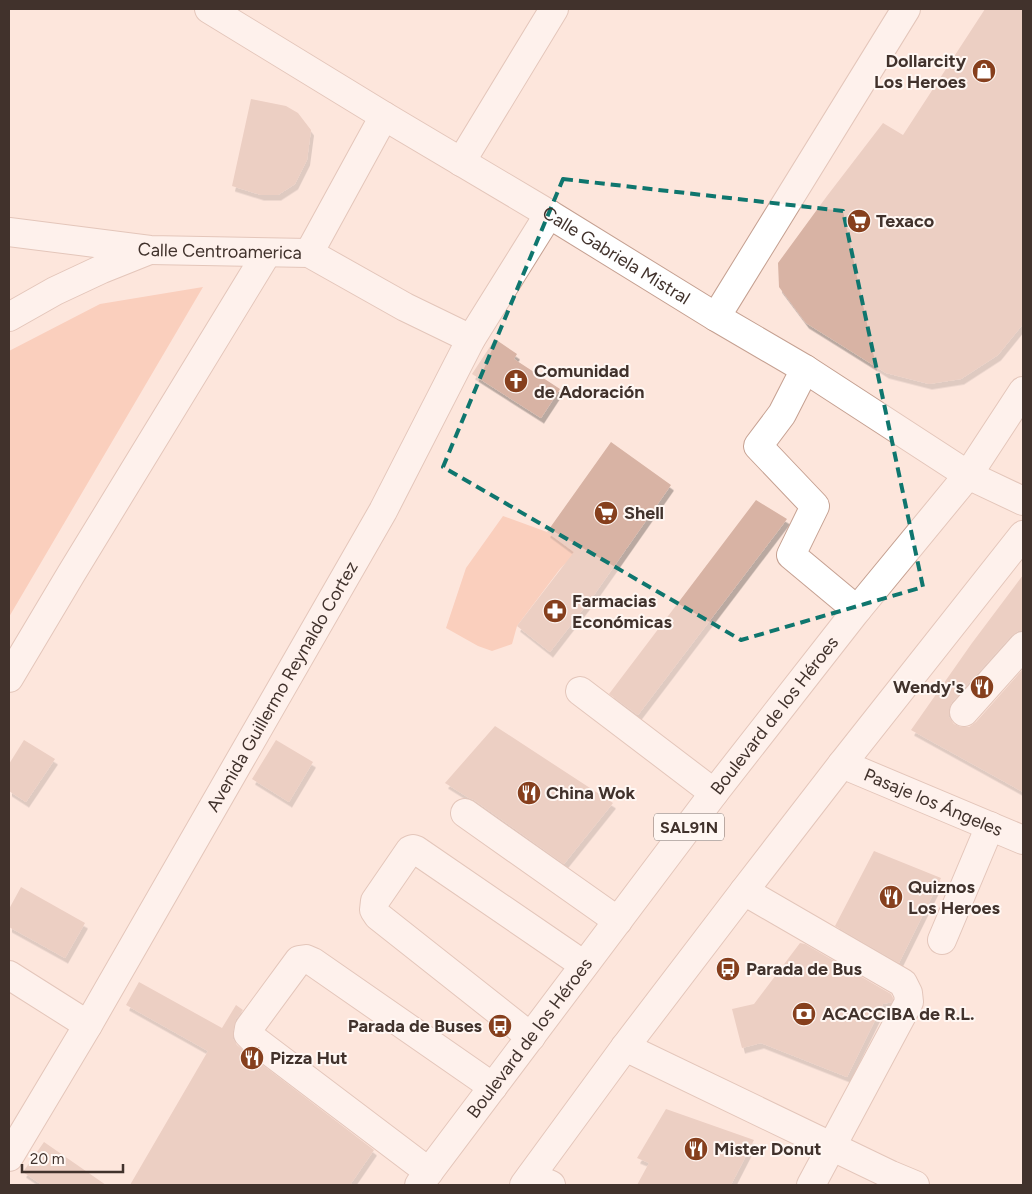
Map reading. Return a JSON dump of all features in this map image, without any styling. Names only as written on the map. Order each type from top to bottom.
[{"type":"street","name":"Calle Gabriela Mistral","points":[[209,9],[716,317],[805,369],[968,475],[1023,501]]},
{"type":"street","points":[[461,162],[554,9]]},
{"type":"street","points":[[716,317],[906,9]]},
{"type":"street","points":[[309,253],[384,116]]},
{"type":"street","name":"Avenida Guillermo Reynaldo Cortez","points":[[9,1157],[88,1025],[383,511],[471,339],[549,214]]},
{"type":"street","name":"Calle Centroamerica","points":[[9,232],[150,250],[309,253],[405,308],[471,339]]},
{"type":"street","points":[[9,317],[54,291],[150,250]]},
{"type":"street","points":[[9,678],[267,253]]},
{"type":"street","points":[[805,369],[782,414],[758,446],[815,506],[791,555],[857,610]]},
{"type":"street","name":"Boulevard de los Héroes","points":[[424,1179],[714,793],[857,610],[968,475],[1023,391]]},
{"type":"street","points":[[535,1182],[625,1047],[842,764],[1023,535]]},
{"type":"street","points":[[964,712],[1023,646]]},
{"type":"street","points":[[580,691],[714,793]]},
{"type":"street","name":"Pasaje los Ángeles","points":[[842,764],[1023,840]]},
{"type":"street","points":[[465,813],[618,921]]},
{"type":"street","points":[[942,940],[990,826]]},
{"type":"street","points":[[531,1037],[378,916],[374,910],[375,901],[410,850],[416,850],[584,966]]},
{"type":"street","points":[[744,891],[903,983],[908,993],[910,1002],[811,1185]]},
{"type":"street","points":[[424,1179],[248,1034],[249,1028],[299,960],[306,959],[313,962],[493,1087]]},
{"type":"street","points":[[9,975],[88,1025]]},
{"type":"street","points":[[625,1047],[832,1147],[897,1182]]},
{"type":"highlighted area","points":[[563,179],[843,211],[923,587],[741,640],[443,467]]},
{"type":"shaded area","points":[[203,287],[9,617],[9,351],[100,304]]},
{"type":"shaded area","points":[[503,516],[547,532],[576,553],[560,569],[517,626],[512,644],[492,651],[478,646],[446,628],[466,568]]},
{"type":"building","points":[[985,9],[1023,9],[1023,324],[998,355],[961,379],[929,384],[886,373],[806,323],[779,287],[778,263],[883,123],[903,135]]},
{"type":"building","points":[[251,99],[286,106],[298,113],[311,130],[307,160],[295,184],[278,195],[261,195],[232,186]]},
{"type":"building","name":"Comunidad de Adoración","points":[[495,339],[517,354],[514,359],[560,389],[541,418],[472,374]]},
{"type":"building","name":"Shell","points":[[611,442],[671,485],[594,595],[550,652],[517,626],[574,552],[547,532]]},
{"type":"building","points":[[756,500],[787,519],[638,715],[609,694]]},
{"type":"building","name":"Wendy's","points":[[1023,575],[1023,631],[1018,631],[1011,636],[952,702],[949,709],[949,717],[954,724],[961,727],[969,727],[976,722],[1023,669],[1023,792],[911,730],[972,643]]},
{"type":"building","name":"China Wok","points":[[495,726],[613,803],[564,864],[474,800],[445,783]]},
{"type":"building","points":[[24,740],[55,759],[26,802],[9,791],[9,764]]},
{"type":"building","points":[[276,740],[313,762],[289,802],[252,779]]},
{"type":"building","name":"Quiznos Los Heroes","points":[[874,851],[941,878],[899,963],[835,926]]},
{"type":"building","points":[[21,887],[85,923],[65,958],[9,927],[9,909]]},
{"type":"building","name":"ACACCIBA de R.L.","points":[[800,943],[805,944],[891,994],[893,998],[892,1002],[883,1004],[847,1077],[761,1043],[742,1048],[732,1009],[754,1004]]},
{"type":"building","name":"Pizza Hut","points":[[139,982],[222,1028],[236,1005],[243,1010],[236,1019],[233,1031],[233,1039],[237,1045],[374,1150],[350,1185],[130,1185],[208,1051],[126,1005]]},
{"type":"building","name":"Mister Donut","points":[[666,1109],[754,1140],[731,1185],[637,1185],[649,1163],[637,1158]]},
{"type":"building","points":[[44,1142],[106,1185],[42,1185],[23,1172]]},
{"type":"place","name":"Dollarcity Los Heroes","points":[[984,71]]},
{"type":"place","name":"Texaco","points":[[859,221]]},
{"type":"place","name":"Comunidad de Adoración","points":[[516,381]]},
{"type":"place","name":"Shell","points":[[606,513]]},
{"type":"place","name":"Farmacias Económicas","points":[[555,611]]},
{"type":"place","name":"Wendy's","points":[[982,687]]},
{"type":"place","name":"China Wok","points":[[529,793]]},
{"type":"place","name":"Quiznos Los Heroes","points":[[891,897]]},
{"type":"place","name":"Parada de Bus","points":[[728,969]]},
{"type":"place","name":"ACACCIBA de R.L.","points":[[804,1014]]},
{"type":"place","name":"Parada de Buses","points":[[500,1026]]},
{"type":"place","name":"Pizza Hut","points":[[252,1058]]},
{"type":"place","name":"Mister Donut","points":[[696,1149]]}]
